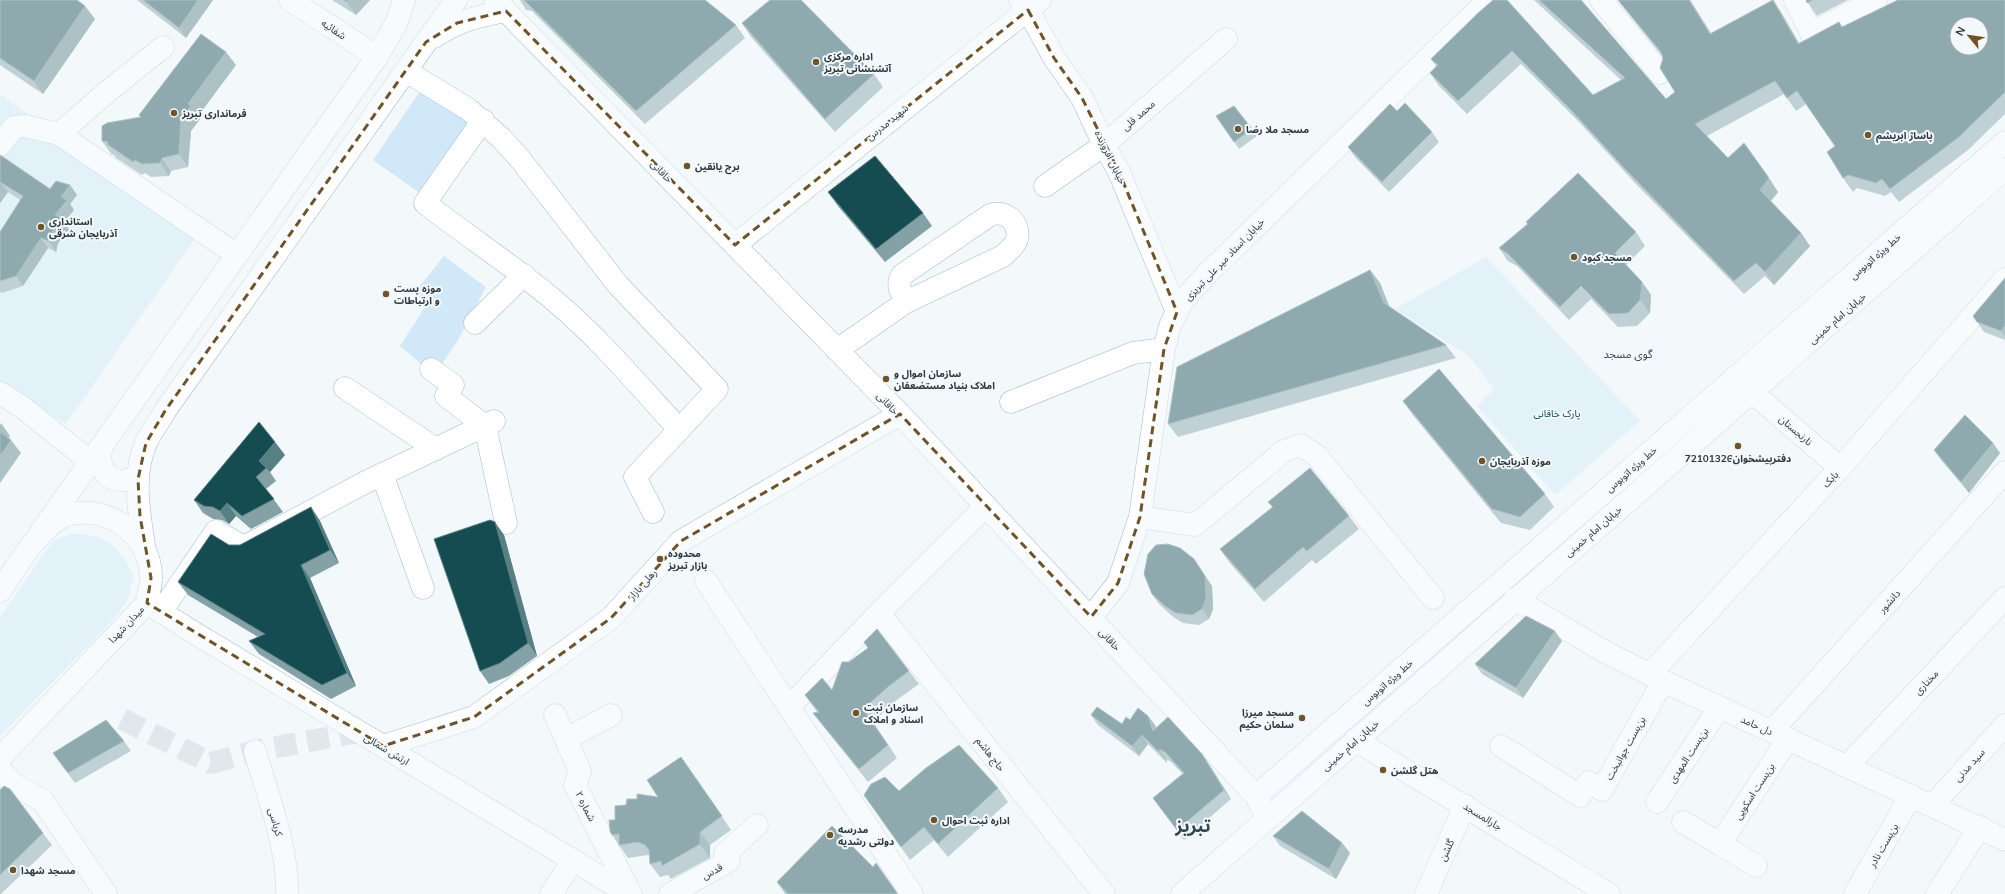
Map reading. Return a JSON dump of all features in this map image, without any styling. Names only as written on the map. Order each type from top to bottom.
[{"type":"street","name":"شفائیه","points":[[290,0],[377,57]]},
{"type":"street","points":[[40,533],[377,57],[397,22],[404,0]]},
{"type":"street","points":[[146,552],[140,516],[138,476],[140,462],[146,443],[165,411],[456,0]]},
{"type":"street","name":"خیابان استاد میر علی تبریزی","points":[[1091,617],[1118,583],[1140,517],[1164,349],[1170,326],[1181,303],[1206,275],[1488,0]]},
{"type":"street","points":[[1602,0],[1660,72]]},
{"type":"street","points":[[1796,3],[1811,33],[1876,0]]},
{"type":"street","name":"خیابان افروزنده","points":[[1030,3],[1054,58],[1082,98],[1104,145],[1119,172],[1177,312]]},
{"type":"street","name":"شهید مدرس","points":[[735,245],[1030,3]]},
{"type":"street","points":[[426,42],[456,23],[479,16],[501,6]]},
{"type":"street","name":"خاقانی","points":[[501,6],[900,414],[1091,617],[1256,796],[1267,818]]},
{"type":"street","name":"محمد قلی","points":[[1045,186],[1104,145],[1226,38]]},
{"type":"street","points":[[59,134],[107,92],[163,47]]},
{"type":"street","points":[[406,71],[445,93],[483,120],[520,159],[618,285],[717,389],[635,477],[653,512]]},
{"type":"street","points":[[483,120],[425,204],[524,276],[582,326],[679,429]]},
{"type":"street","points":[[0,145],[14,127],[24,126],[59,134],[237,255]]},
{"type":"street","name":"خط ویژه اتوبوس","points":[[1256,796],[2005,142]]},
{"type":"street","name":"خیابان امام خمینی","points":[[1182,894],[1515,599],[2005,169]]},
{"type":"street","points":[[837,350],[906,302],[1003,256],[1013,247],[1017,239],[1017,230],[1012,220],[1006,214],[999,212],[990,215],[902,275],[898,282],[906,302]]},
{"type":"street","points":[[475,323],[524,276]]},
{"type":"street","name":"بابک","points":[[1656,678],[2005,279]]},
{"type":"street","points":[[1011,402],[1133,353],[1164,349]]},
{"type":"street","points":[[431,369],[454,385],[446,396],[490,424],[506,523]]},
{"type":"street","points":[[345,388],[436,449]]},
{"type":"street","name":"نارنجستان","points":[[1752,392],[1840,468]]},
{"type":"street","points":[[0,393],[96,455],[102,469],[109,477],[119,481],[129,481],[138,476]]},
{"type":"street","name":"رهلی بازار","points":[[383,746],[474,717],[611,618],[681,541],[900,414]]},
{"type":"street","points":[[154,607],[216,531],[244,547],[382,474],[490,424]]},
{"type":"street","points":[[1140,517],[1195,525],[1284,451],[1301,445],[1317,456],[1433,598]]},
{"type":"street","name":"دانشور","points":[[1780,735],[2005,472]]},
{"type":"street","points":[[382,474],[423,588]]},
{"type":"street","points":[[789,707],[879,612],[986,506]]},
{"type":"street","name":"میدان شهدا","points":[[0,591],[40,533],[61,518],[86,512],[111,517],[132,531],[146,552],[151,578],[154,607],[0,758]]},
{"type":"street","points":[[706,581],[912,894]]},
{"type":"street","name":"مختاری","points":[[1847,766],[2005,598]]},
{"type":"street","name":"دل حامد","points":[[1515,599],[1571,632],[1656,678],[1933,805],[2005,840]]},
{"type":"street","name":"ارتش شمالی","points":[[154,607],[630,894]]},
{"type":"street","name":"حاج هاشم","points":[[879,612],[1104,894]]},
{"type":"street","name":"بن‌بست جوانبخت","points":[[1501,746],[1580,796],[1589,782],[1602,790],[1656,678]]},
{"type":"street","name":"بن‌بست المهدی","points":[[1657,802],[1719,708]]},
{"type":"street","name":"شماره ۲","points":[[555,715],[580,771],[575,784],[630,894]]},
{"type":"street","points":[[566,739],[611,715]]},
{"type":"street","name":"سید مدنی","points":[[1933,805],[2005,726]]},
{"type":"street","name":"بن‌بست اسکویی","points":[[1720,844],[1780,735]]},
{"type":"street","name":"جارالمسجد","points":[[1355,740],[1465,805],[1608,894]]},
{"type":"street","name":"کرباسی","points":[[255,751],[278,828],[284,858],[287,894]]},
{"type":"street","points":[[0,768],[13,784],[42,800],[106,894]]},
{"type":"street","name":"بن‌بست نادر","points":[[1855,894],[1911,795]]},
{"type":"street","name":"گلشن","points":[[1426,894],[1465,805]]},
{"type":"street","points":[[1683,822],[1756,866]]},
{"type":"street","name":"قدس","points":[[670,894],[729,861],[725,854],[757,825]]},
{"type":"street","points":[[1937,894],[1980,827]]},
{"type":"street","points":[[551,894],[573,860]]},
{"type":"highlighted area","points":[[1028,10],[1054,58],[1082,98],[1119,172],[1177,312],[1164,349],[1140,517],[1118,583],[1091,617],[900,414],[681,541],[611,618],[474,717],[383,746],[147,603],[151,578],[140,516],[138,479],[146,443],[165,411],[426,42],[457,23],[506,11],[735,245]]},
{"type":"green space","points":[[423,87],[484,133],[434,203],[373,160]]},
{"type":"green space","points":[[0,94],[196,237],[66,424],[0,386]]},
{"type":"green space","points":[[444,256],[486,287],[458,340],[440,367],[421,364],[400,346],[427,304],[414,293]]},
{"type":"green space","name":"پارک خاقانی","points":[[1486,257],[1640,421],[1555,495],[1477,406],[1494,389],[1469,356],[1395,309]]},
{"type":"green space","points":[[71,534],[94,536],[110,543],[117,549],[134,576],[127,601],[112,621],[0,736],[0,617],[53,541]]},
{"type":"building","points":[[0,0],[77,0],[85,6],[34,81],[0,58]]},
{"type":"building","points":[[143,0],[198,0],[179,28]]},
{"type":"building","points":[[524,0],[705,0],[736,25],[636,111]]},
{"type":"building","name":"اداره مرکزی آتشنشانی تبریز","points":[[770,0],[801,0],[874,74],[825,119],[742,23]]},
{"type":"building","points":[[1493,0],[1507,0],[1593,95],[1625,78],[1539,0],[1581,0],[1666,99],[1675,92],[1660,68],[1663,58],[1661,52],[1618,0],[1689,0],[1710,34],[1773,0],[1798,44],[1839,22],[1842,27],[1898,0],[2005,0],[2005,92],[1959,137],[1890,189],[1882,179],[1876,183],[1848,175],[1843,178],[1827,152],[1835,146],[1797,91],[1787,98],[1775,81],[1695,124],[1728,158],[1744,143],[1769,178],[1760,190],[1801,233],[1765,272],[1756,263],[1734,281],[1626,170],[1571,110],[1512,51],[1458,101],[1430,73],[1438,65],[1431,59]]},
{"type":"building","points":[[1806,0],[1813,0],[1807,3]]},
{"type":"building","name":"فرمانداری تبریز","points":[[201,34],[226,52],[188,104],[191,106],[181,118],[179,154],[162,158],[160,163],[142,164],[135,160],[133,162],[107,144],[108,142],[102,141],[102,126],[107,123],[141,117],[139,115]]},
{"type":"building","points":[[1405,103],[1432,132],[1382,182],[1348,147],[1390,104],[1397,111]]},
{"type":"building","name":"مسجد ملا رضا","points":[[1234,106],[1252,129],[1234,142],[1216,116]]},
{"type":"building","name":"استانداری آذربایجان شرقی","points":[[0,155],[50,189],[56,181],[70,185],[61,197],[67,200],[55,215],[62,219],[51,233],[49,241],[41,238],[16,276],[0,281],[0,232],[23,196],[0,182]]},
{"type":"building","points":[[875,156],[923,213],[876,249],[828,192]]},
{"type":"building","name":"مسجد کبود","points":[[1578,173],[1636,232],[1615,253],[1642,282],[1640,300],[1628,313],[1609,314],[1581,286],[1560,307],[1507,253],[1499,248],[1528,224],[1526,222]]},
{"type":"building","points":[[1370,270],[1384,303],[1446,345],[1168,424],[1177,367]]},
{"type":"building","points":[[2005,278],[2005,325],[2001,331],[1977,322],[1973,316]]},
{"type":"building","name":"موزه آذربایجان","points":[[1439,369],[1545,494],[1520,517],[1492,509],[1403,401]]},
{"type":"building","points":[[1965,415],[1993,443],[1961,482],[1934,450]]},
{"type":"building","points":[[259,422],[275,442],[259,461],[266,468],[256,477],[274,499],[242,516],[227,503],[220,511],[213,507],[204,506],[194,500]]},
{"type":"building","points":[[0,432],[11,440],[0,456]]},
{"type":"building","points":[[1310,468],[1349,516],[1307,551],[1303,547],[1255,589],[1220,549],[1273,507],[1268,502]]},
{"type":"building","points":[[311,507],[330,550],[301,565],[347,673],[322,685],[249,641],[265,634],[178,582],[211,534],[229,545],[240,545]]},
{"type":"building","points":[[490,520],[495,522],[528,643],[500,663],[480,671],[434,539]]},
{"type":"building","points":[[1168,544],[1180,548],[1194,559],[1205,576],[1206,598],[1202,609],[1192,615],[1176,613],[1165,606],[1152,594],[1144,574],[1148,554],[1156,545]]},
{"type":"building","points":[[1526,616],[1555,631],[1516,688],[1475,664]]},
{"type":"building","name":"سازمان ثبت اسناد و املاک","points":[[877,629],[909,671],[863,709],[888,745],[859,769],[813,713],[819,712],[805,695],[822,678],[832,690],[842,662],[849,662],[868,648],[864,642]]},
{"type":"building","points":[[1097,707],[1122,724],[1126,717],[1130,720],[1138,708],[1148,716],[1153,731],[1168,717],[1202,754],[1224,790],[1177,830],[1153,798],[1184,773],[1165,752],[1159,749],[1160,753],[1142,735],[1132,746],[1091,715]]},
{"type":"building","points":[[106,720],[124,741],[68,773],[53,753]]},
{"type":"building","name":"اداره ثبت احوال","points":[[959,745],[998,788],[938,844],[924,827],[901,847],[864,795],[871,784],[885,777],[899,791],[926,768]]},
{"type":"building","points":[[681,757],[722,816],[700,832],[700,844],[662,866],[661,861],[650,864],[649,850],[645,845],[638,842],[619,845],[619,834],[612,835],[609,820],[615,820],[615,806],[626,805],[627,799],[637,799],[637,794],[658,797],[647,780]]},
{"type":"building","name":"مسجد شهدا","points":[[4,786],[10,789],[43,833],[0,875],[0,790]]},
{"type":"building","points":[[1302,811],[1342,843],[1329,869],[1273,836]]},
{"type":"building","points":[[832,826],[873,867],[876,863],[897,894],[788,894],[777,882]]},
{"type":"tunnel","points":[[122,719],[211,763],[255,751],[359,732]]},
{"type":"place","name":"اداره مرکزی آتشنشانی تبریز","points":[[816,62]]},
{"type":"place","name":"فرمانداری تبریز","points":[[174,113]]},
{"type":"place","name":"مسجد ملا رضا","points":[[1238,129]]},
{"type":"place","name":"پاساژ ابریشم","points":[[1868,135]]},
{"type":"place","name":"برج یانقین","points":[[687,166]]},
{"type":"place","name":"استانداری آذربایجان شرقی","points":[[41,227]]},
{"type":"place","name":"مسجد کبود","points":[[1574,257]]},
{"type":"place","name":"موزه پست و ارتباطات","points":[[386,294]]},
{"type":"place","name":"سازمان اموال و املاک بنیاد مستضعفان","points":[[886,379]]},
{"type":"place","name":"دفترپیشخوان72101326","points":[[1738,446]]},
{"type":"place","name":"موزه آذربایجان","points":[[1482,461]]},
{"type":"place","name":"محدوده بازار تبریز","points":[[660,559]]},
{"type":"place","name":"سازمان ثبت اسناد و املاک","points":[[856,713]]},
{"type":"place","name":"مسجد میرزا سلمان حکیم","points":[[1302,718]]},
{"type":"place","name":"هتل گلشن","points":[[1383,770]]},
{"type":"place","name":"اداره ثبت احوال","points":[[934,820]]},
{"type":"place","name":"مدرسه دولتی رشدیه","points":[[830,835]]},
{"type":"place","name":"مسجد شهدا","points":[[13,870]]},
{"type":"district","name":"گوی مسجد","points":[[1628,354]]},
{"type":"district","name":"تبریز","points":[[1193,826]]}]
